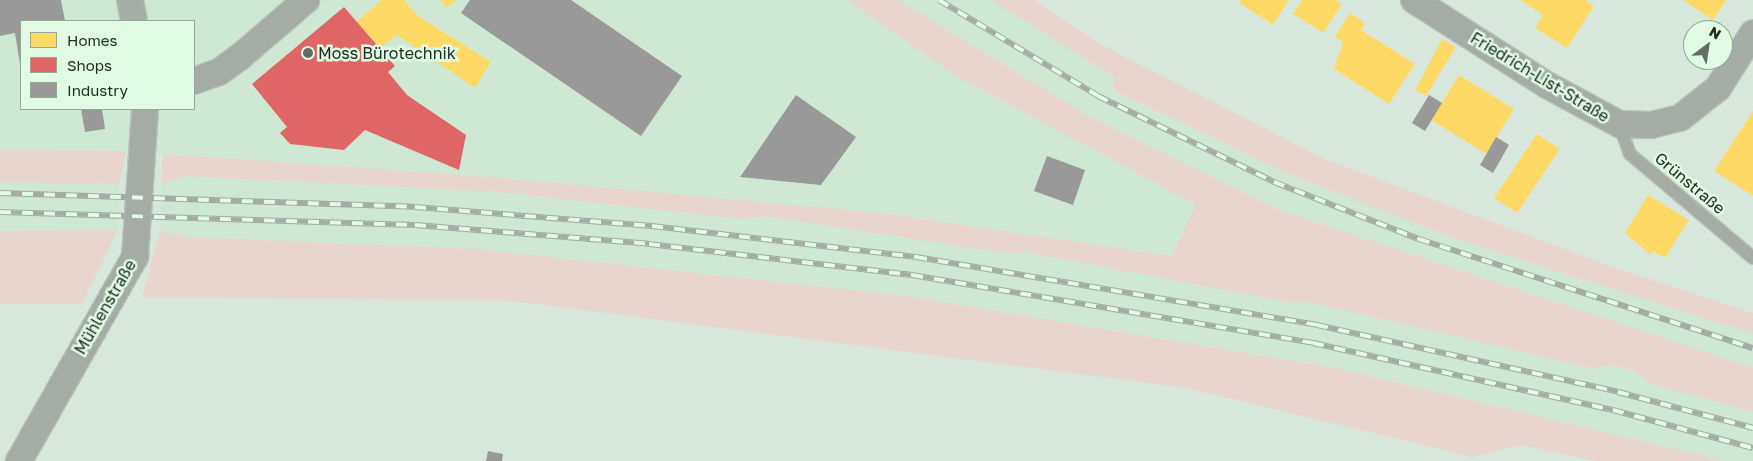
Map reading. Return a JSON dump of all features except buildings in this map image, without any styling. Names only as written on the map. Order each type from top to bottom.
[{"type":"street","points":[[130,0],[134,20]]},
{"type":"street","points":[[195,81],[219,72],[241,56],[306,0]]},
{"type":"street","name":"Friedrich-List-Straße","points":[[1414,0],[1547,85],[1619,124],[1651,125],[1680,118],[1718,88],[1753,33]]},
{"type":"street","name":"Mühlenstraße","points":[[19,461],[135,257],[146,110]]},
{"type":"lane","name":"Grünstraße","points":[[1619,124],[1630,154],[1753,258]]},
{"type":"shaded area","points":[[0,0],[847,0],[956,76],[1197,205],[1172,256],[880,213],[492,177],[126,151],[0,150]]},
{"type":"shaded area","points":[[847,0],[898,0],[1088,116],[1281,211],[1753,368],[1753,412],[1654,385],[1633,371],[1612,365],[1589,368],[1310,302],[1286,302],[1027,252],[1005,253],[765,216],[741,219],[500,192],[184,176],[161,185],[163,154],[492,177],[880,213],[1172,256],[1196,205],[956,76]]},
{"type":"shaded area","points":[[898,0],[991,0],[1114,77],[1114,92],[1293,176],[1453,238],[1753,334],[1753,368],[1281,211],[1088,116]]},
{"type":"shaded area","points":[[991,0],[1034,0],[1103,46],[1327,160],[1618,269],[1753,313],[1753,334],[1453,238],[1293,176],[1114,91],[1114,77]]},
{"type":"shaded area","points":[[0,150],[126,151],[119,184],[0,182]]},
{"type":"shaded area","points":[[184,176],[500,192],[741,219],[765,216],[1005,253],[1027,252],[1286,302],[1310,302],[1589,368],[1612,365],[1633,371],[1654,385],[1753,412],[1753,461],[1725,461],[1340,369],[906,296],[475,249],[190,237],[160,231],[161,185]]},
{"type":"shaded area","points":[[0,182],[119,184],[118,230],[0,231]]},
{"type":"shaded area","points":[[118,230],[82,304],[0,304],[0,231]]},
{"type":"shaded area","points":[[160,231],[190,237],[475,249],[906,296],[1340,369],[1725,461],[1596,461],[1521,445],[1472,457],[1187,388],[512,301],[142,297]]},
{"type":"railway","points":[[939,0],[1098,96],[1274,182],[1419,239],[1753,348]]},
{"type":"railway","points":[[0,193],[415,207],[652,226],[916,257],[1317,325],[1618,392],[1753,428]]},
{"type":"railway","points":[[0,212],[415,225],[649,244],[912,275],[1313,343],[1613,410],[1753,448]]},
{"type":"place","name":"Moss Bürotechnik","points":[[308,53]]}]
